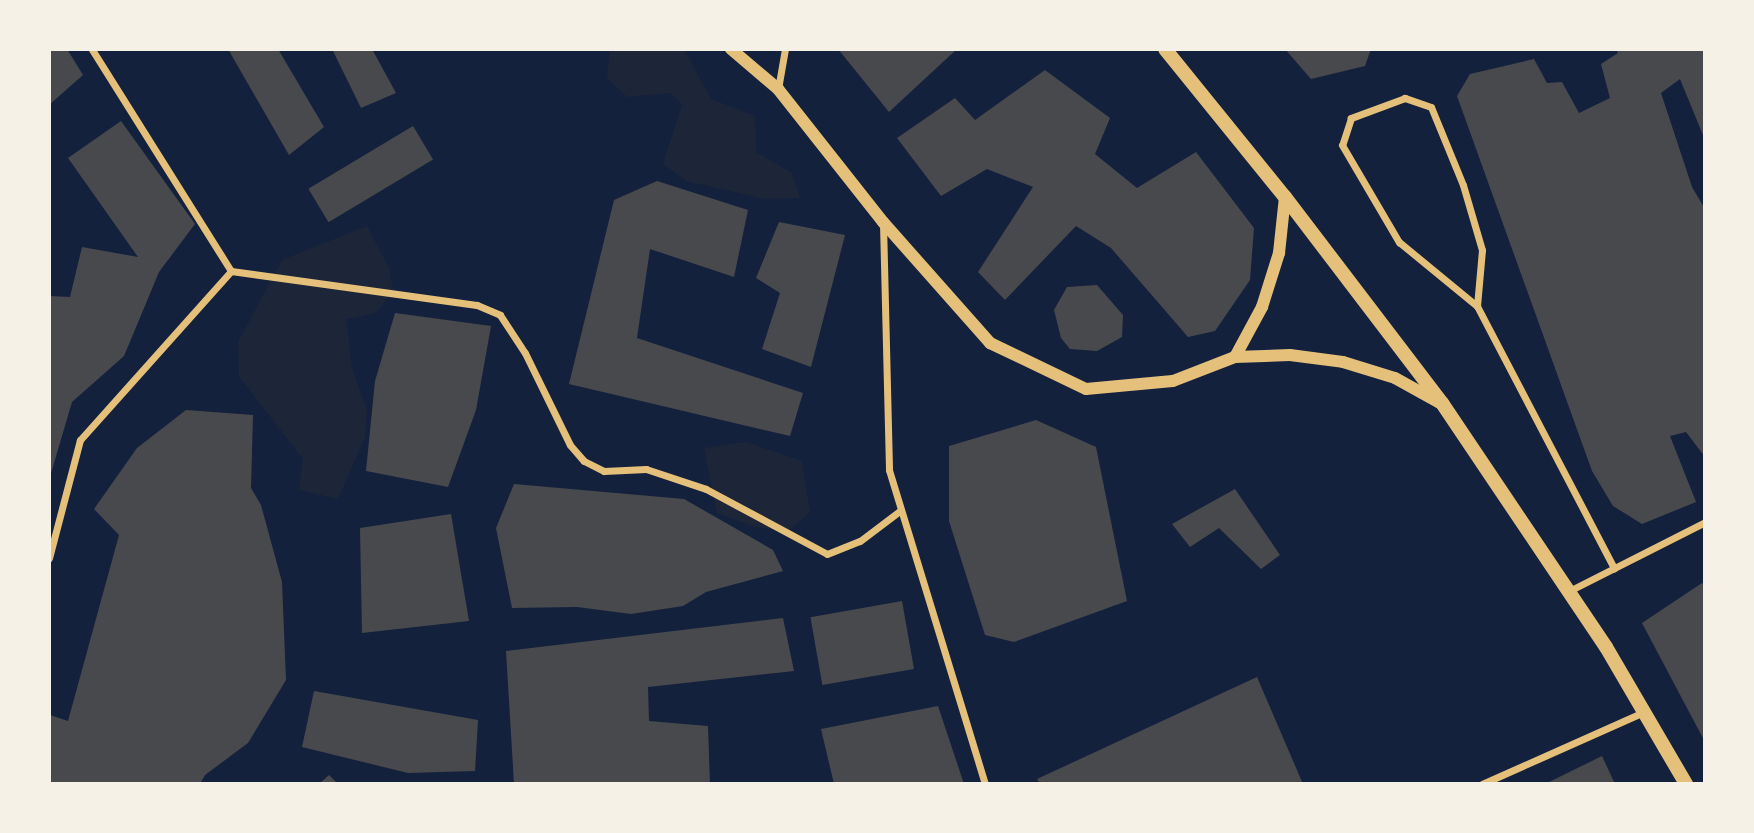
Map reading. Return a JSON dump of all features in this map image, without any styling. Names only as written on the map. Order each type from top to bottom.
[{"type":"main road","points":[[1164,49],[1285,197],[1442,403],[1646,711],[1686,784]]},
{"type":"street","points":[[92,49],[231,271]]},
{"type":"street","points":[[731,49],[778,89],[883,222],[990,343],[1086,389],[1173,382],[1235,357],[1290,355],[1343,362],[1395,378],[1442,403]]},
{"type":"street","points":[[778,89],[785,49]]},
{"type":"street","points":[[1477,306],[1482,250],[1463,185],[1431,107],[1405,98],[1351,118],[1342,145],[1399,242],[1477,306],[1614,568]]},
{"type":"street","points":[[1235,357],[1262,307],[1279,253],[1285,197]]},
{"type":"street","points":[[883,222],[889,470],[985,784]]},
{"type":"street","points":[[231,271],[477,305],[500,315],[525,353],[570,445],[584,461],[604,471],[646,469],[706,489],[827,554],[860,541],[901,510]]},
{"type":"street","points":[[49,558],[80,440],[231,271]]},
{"type":"street","points":[[1569,591],[1705,522]]},
{"type":"street","points":[[1482,784],[1646,711]]},
{"type":"shaded area","points":[[610,49],[684,49],[711,99],[755,116],[756,152],[792,173],[800,198],[765,199],[687,181],[663,164],[682,105],[671,93],[627,97],[607,78]]},
{"type":"shaded area","points":[[367,226],[389,268],[393,290],[376,313],[346,319],[352,368],[367,410],[365,437],[338,499],[299,490],[303,459],[239,376],[238,342],[282,260]]},
{"type":"shaded area","points":[[746,442],[802,461],[810,512],[787,532],[752,526],[717,513],[704,448]]},
{"type":"building","points":[[49,49],[67,49],[83,75],[49,105]]},
{"type":"building","points":[[228,49],[278,49],[324,127],[289,155]]},
{"type":"building","points":[[332,49],[372,49],[396,93],[361,108]]},
{"type":"building","points":[[838,49],[957,49],[889,112]]},
{"type":"building","points":[[1285,49],[1371,49],[1365,66],[1311,79]]},
{"type":"building","points":[[1616,49],[1705,49],[1705,140],[1680,79],[1661,93],[1692,187],[1705,209],[1705,457],[1686,432],[1670,436],[1696,502],[1642,524],[1613,506],[1592,471],[1457,96],[1470,74],[1534,59],[1547,83],[1562,82],[1579,113],[1610,98],[1601,64],[1618,53]]},
{"type":"building","points":[[1045,70],[1110,118],[1095,154],[1137,188],[1196,152],[1254,228],[1250,280],[1215,331],[1188,337],[1111,248],[1076,226],[1005,300],[978,272],[1033,187],[987,169],[941,196],[897,138],[955,98],[975,120]]},
{"type":"building","points":[[121,121],[195,224],[159,272],[124,356],[72,402],[49,480],[49,296],[70,297],[82,247],[138,257],[68,158]]},
{"type":"building","points":[[413,126],[433,159],[329,222],[308,189]]},
{"type":"building","points":[[657,181],[748,210],[734,277],[650,249],[637,338],[803,393],[790,436],[569,384],[614,200]]},
{"type":"building","points":[[779,222],[845,235],[811,367],[762,349],[780,293],[756,278]]},
{"type":"building","points":[[1097,285],[1123,315],[1122,337],[1097,351],[1070,349],[1061,338],[1054,310],[1067,287]]},
{"type":"building","points":[[395,313],[491,326],[476,410],[448,487],[366,471],[375,381]]},
{"type":"building","points":[[186,410],[253,415],[251,488],[261,505],[282,582],[286,680],[248,743],[205,775],[200,784],[49,784],[50,715],[68,721],[119,535],[94,509],[137,448]]},
{"type":"building","points":[[1036,420],[1096,447],[1127,601],[1014,642],[985,635],[949,521],[949,446]]},
{"type":"building","points":[[514,484],[684,499],[773,550],[783,571],[706,592],[683,606],[631,614],[577,607],[512,608],[496,528]]},
{"type":"building","points":[[1235,489],[1280,555],[1261,569],[1219,528],[1190,547],[1172,524]]},
{"type":"building","points":[[451,514],[469,621],[362,633],[360,528]]},
{"type":"building","points":[[1702,583],[1705,587],[1705,742],[1642,623]]},
{"type":"building","points":[[902,601],[914,669],[822,685],[810,617]]},
{"type":"building","points":[[783,618],[794,671],[648,687],[649,721],[708,726],[710,784],[514,784],[506,651]]},
{"type":"building","points":[[1257,677],[1303,784],[1040,784],[1037,779]]},
{"type":"building","points":[[314,691],[478,720],[475,771],[408,773],[302,747]]},
{"type":"building","points":[[938,706],[964,784],[834,784],[821,729]]},
{"type":"building","points":[[1602,756],[1615,784],[1545,784]]},
{"type":"building","points":[[329,775],[338,784],[319,784]]}]
